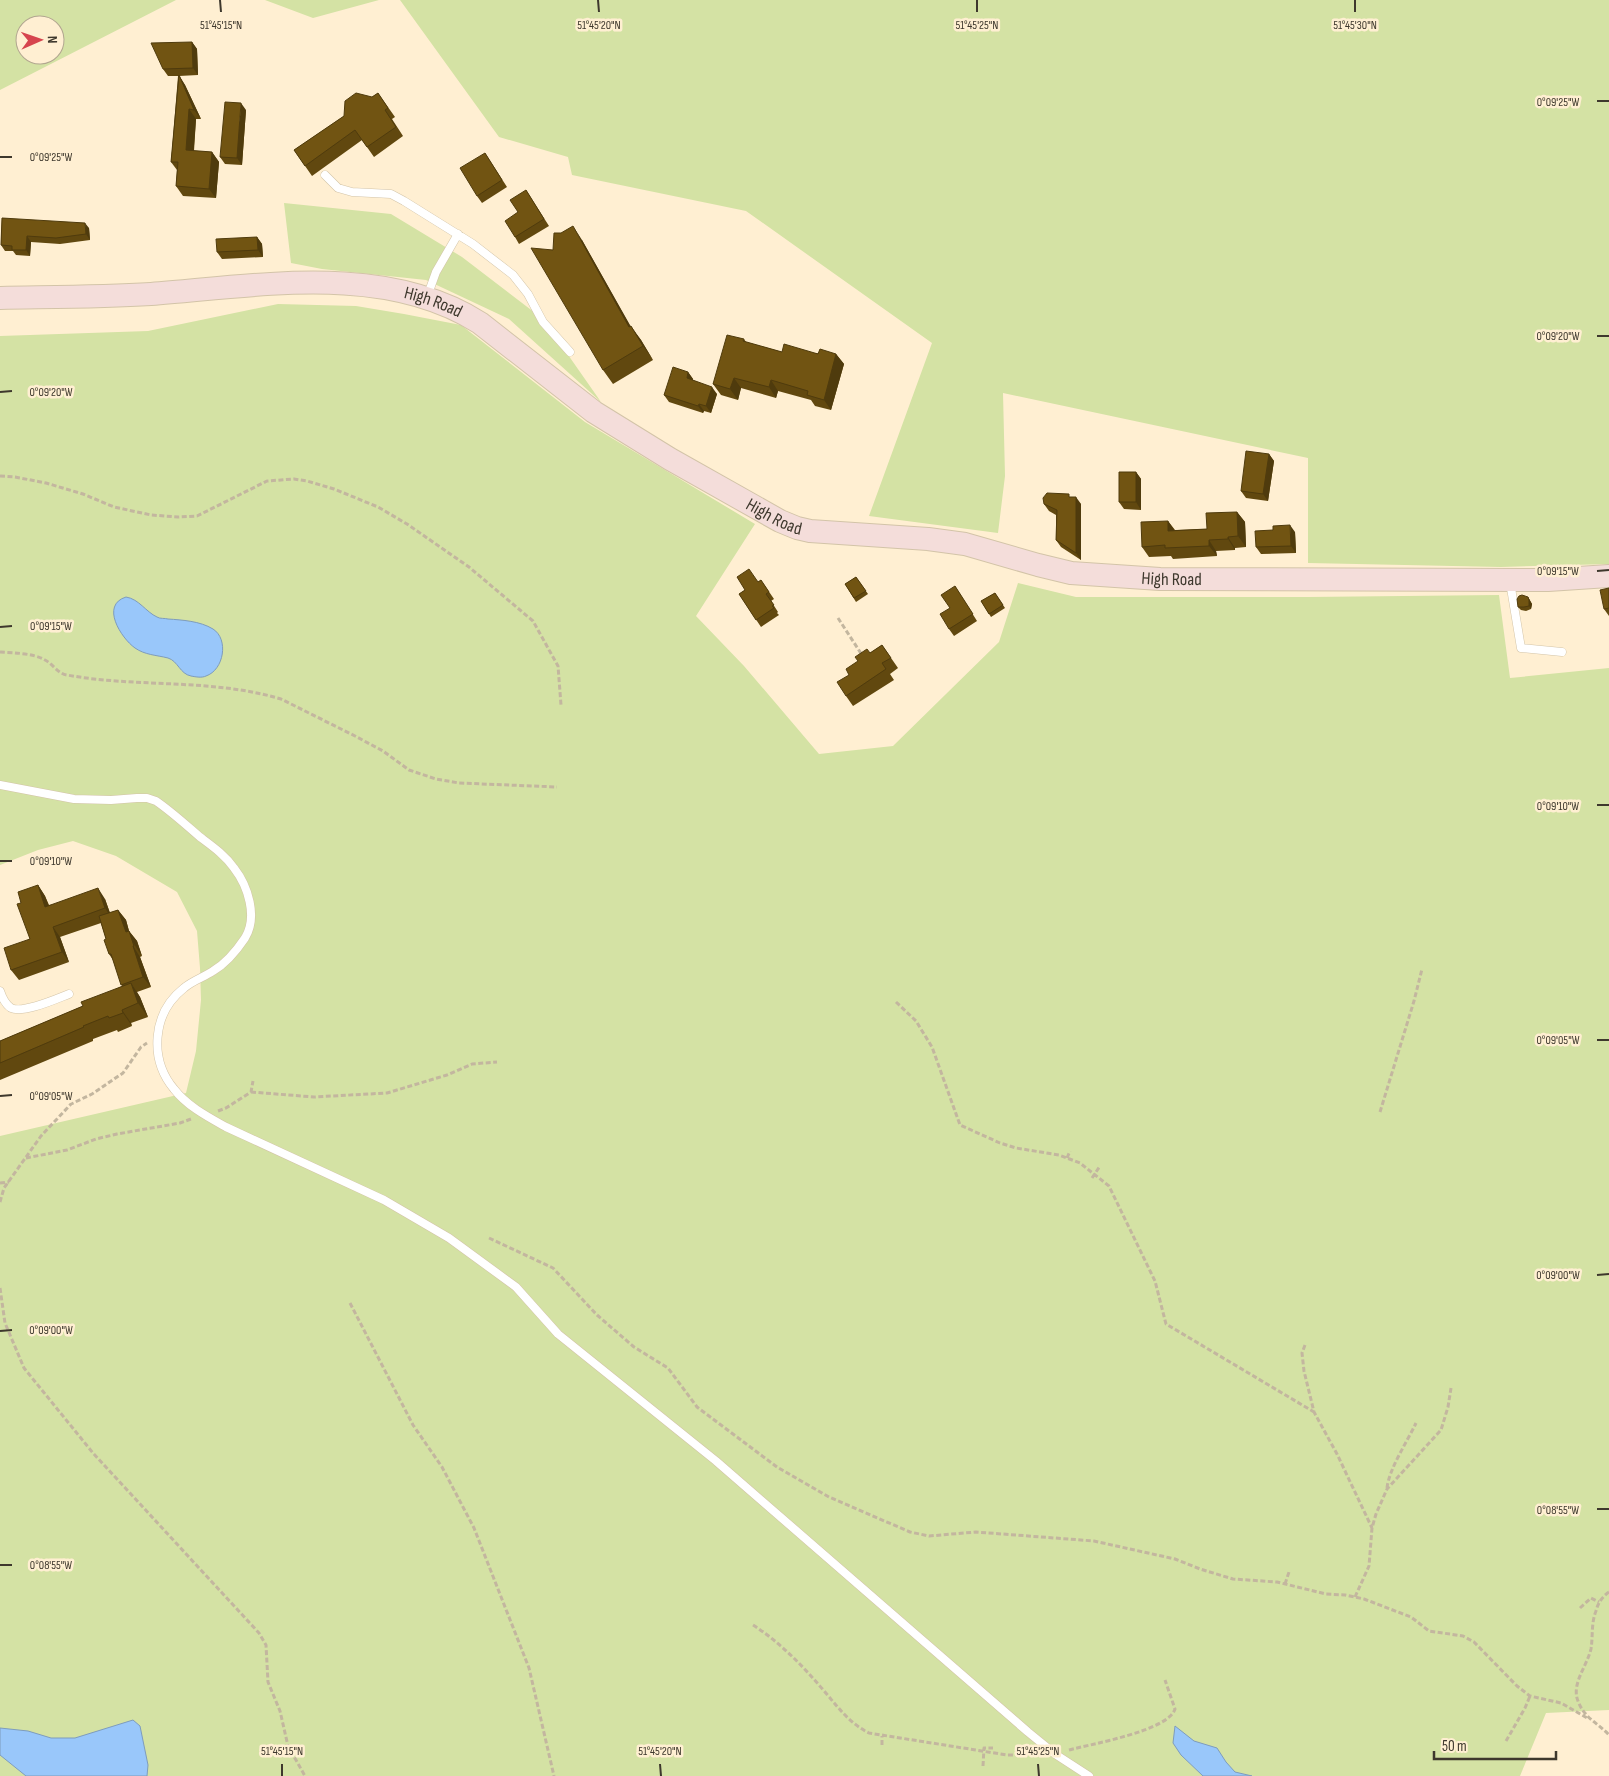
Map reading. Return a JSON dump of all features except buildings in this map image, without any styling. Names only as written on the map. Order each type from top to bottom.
[{"type":"main road","name":"High Road","points":[[0,298],[108,297],[264,284],[328,283],[401,290],[462,312],[480,323],[594,412],[670,459],[752,506],[797,528],[830,533],[965,544],[1038,565],[1071,572],[1106,576],[1160,579],[1510,580],[1548,580],[1609,576]]},
{"type":"lane","points":[[325,175],[338,188],[352,192],[391,194],[473,244],[513,275],[528,294],[543,322],[570,352]]},
{"type":"lane","points":[[427,298],[436,272],[458,234]]},
{"type":"lane","points":[[1510,580],[1521,648],[1562,652]]},
{"type":"lane","points":[[0,785],[74,799],[112,800],[147,798],[156,801],[220,853],[238,874],[248,897],[251,910],[249,929],[244,939],[215,970],[184,988],[168,1005],[160,1022],[157,1048],[166,1078],[175,1091],[204,1115],[268,1148],[384,1200],[449,1238],[516,1287],[558,1334],[716,1461],[1055,1754],[1089,1776]]},
{"type":"lane","points":[[0,991],[7,1004],[12,1008],[21,1010],[69,994]]},
{"type":"path","points":[[0,476],[46,483],[82,494],[114,507],[151,515],[178,517],[197,516],[267,481],[294,479],[334,489],[378,508],[407,524],[469,567],[534,621],[558,666],[561,704]]},
{"type":"path","points":[[838,618],[863,655]]},
{"type":"path","points":[[0,652],[45,659],[64,675],[117,682],[214,686],[269,695],[383,751],[409,770],[436,779],[459,783],[557,787]]},
{"type":"path","points":[[1380,1112],[1422,969]]},
{"type":"path","points":[[896,1002],[916,1021],[932,1047],[960,1125],[1016,1148],[1059,1155],[1080,1163],[1095,1174],[1109,1186],[1155,1280],[1166,1324],[1314,1412]]},
{"type":"path","points":[[0,1202],[4,1188],[41,1136],[71,1104],[92,1094],[123,1073],[141,1047],[158,1034]]},
{"type":"path","points":[[26,1158],[66,1150],[96,1139],[117,1134],[180,1123],[226,1108],[251,1092],[314,1097],[387,1093],[447,1075],[472,1064],[497,1062]]},
{"type":"path","points":[[251,1092],[253,1081]]},
{"type":"path","points":[[1067,1158],[1070,1150]]},
{"type":"path","points":[[1092,1178],[1100,1166]]},
{"type":"path","points":[[0,1183],[9,1182]]},
{"type":"path","points":[[489,1238],[553,1268],[597,1315],[634,1347],[668,1368],[697,1407],[777,1467],[830,1497],[856,1509],[910,1532],[929,1536],[976,1532],[1094,1541],[1175,1559],[1233,1579],[1285,1584],[1326,1594],[1364,1599],[1411,1618],[1429,1631],[1463,1636],[1474,1642],[1517,1686],[1530,1696],[1561,1703],[1589,1719],[1609,1735]]},
{"type":"path","points":[[0,1288],[5,1323],[24,1368],[93,1453],[259,1633],[266,1645],[268,1682],[280,1711],[288,1746],[305,1776]]},
{"type":"path","points":[[350,1303],[413,1425],[442,1467],[474,1528],[529,1668],[554,1776]]},
{"type":"path","points":[[1306,1345],[1302,1353],[1304,1371],[1314,1412],[1372,1528]]},
{"type":"path","points":[[1387,1488],[1441,1430],[1451,1388]]},
{"type":"path","points":[[1355,1597],[1369,1566],[1372,1528],[1387,1488],[1391,1471],[1416,1423]]},
{"type":"path","points":[[1285,1584],[1289,1572]]},
{"type":"path","points":[[1589,1719],[1578,1702],[1577,1686],[1591,1650],[1593,1619],[1599,1602],[1609,1592]]},
{"type":"path","points":[[1580,1608],[1591,1598],[1599,1602]]},
{"type":"path","points":[[753,1625],[803,1667],[835,1706],[857,1727],[869,1733],[882,1736],[926,1741],[984,1752],[1007,1755],[1055,1754],[1136,1733],[1158,1724],[1174,1714],[1175,1709],[1165,1680]]},
{"type":"path","points":[[1506,1740],[1530,1696]]},
{"type":"path","points":[[882,1736],[882,1745]]},
{"type":"path","points":[[983,1766],[984,1748],[994,1748]]},
{"type":"green space","points":[[0,0],[176,0],[65,57],[65,15],[15,15],[15,65],[49,65],[0,90]]},
{"type":"green space","points":[[265,0],[379,0],[313,18]]},
{"type":"green space","points":[[400,0],[1609,0],[1609,564],[1501,567],[1308,563],[1308,458],[1003,393],[1005,476],[998,533],[869,516],[932,343],[746,211],[572,175],[568,157],[499,137]]},
{"type":"green space","points":[[284,203],[391,214],[462,257],[543,319],[601,402],[509,319],[426,280],[322,269],[291,263]]},
{"type":"green space","points":[[278,304],[356,306],[461,325],[585,422],[755,524],[696,616],[744,666],[819,754],[893,746],[999,642],[1018,583],[1076,597],[1499,595],[1510,678],[1609,668],[1609,1710],[1546,1713],[1520,1776],[0,1776],[0,1136],[186,1093],[196,1051],[201,1000],[197,931],[177,892],[116,856],[73,841],[38,850],[0,865],[0,336],[148,331]]},
{"type":"water","points":[[126,597],[135,600],[158,618],[185,620],[213,629],[218,634],[223,647],[217,668],[204,677],[191,676],[184,673],[168,658],[135,648],[124,637],[115,622],[114,607],[118,601]]},
{"type":"water","points":[[133,1720],[140,1726],[148,1765],[147,1776],[26,1776],[0,1755],[0,1728],[28,1731],[51,1738],[75,1738]]},
{"type":"water","points":[[1175,1726],[1194,1741],[1217,1748],[1235,1772],[1252,1776],[1203,1776],[1181,1755],[1173,1743]]}]
